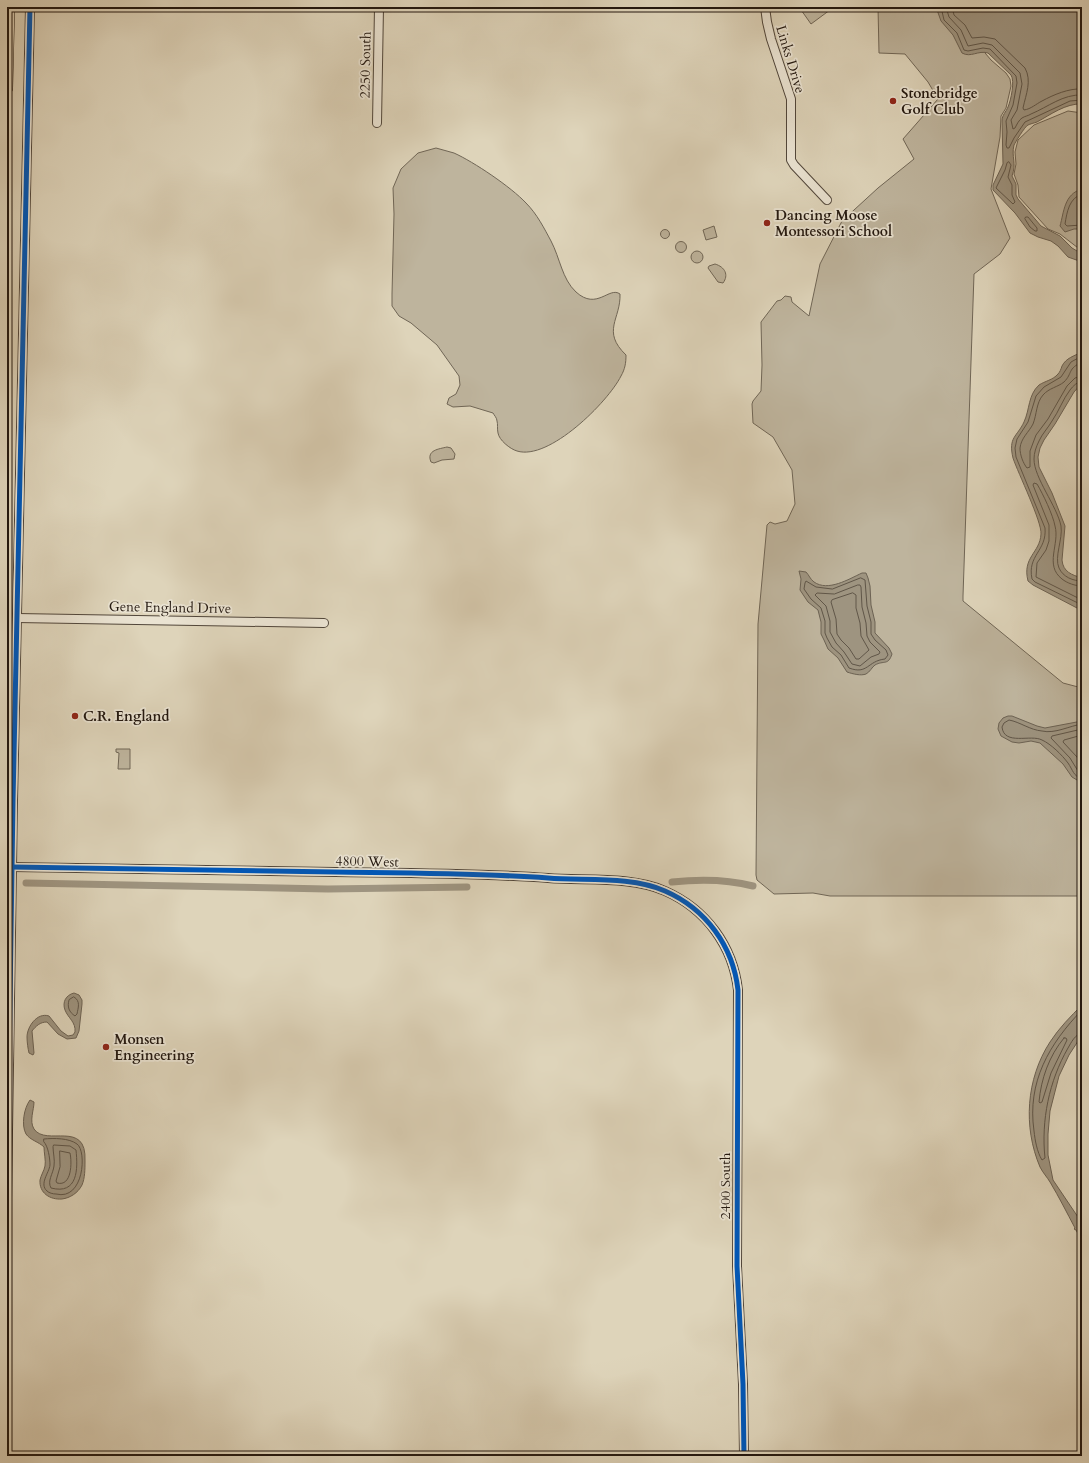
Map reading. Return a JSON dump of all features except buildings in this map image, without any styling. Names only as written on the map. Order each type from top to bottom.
[{"type":"highway","points":[[7,88],[8,7]]},
{"type":"street","points":[[7,1197],[12,867],[30,7]]},
{"type":"street","name":"2250 South","points":[[377,123],[379,7]]},
{"type":"street","name":"Links Drive","points":[[765,7],[771,39],[791,99],[791,160],[794,166],[827,200]]},
{"type":"street","name":"Gene England Drive","points":[[17,618],[324,623]]},
{"type":"street","name":"4800 West","points":[[12,867],[481,874],[630,882],[655,887],[674,895],[692,907],[709,923]]},
{"type":"street","name":"2400 South","points":[[709,923],[720,937],[728,953],[735,971],[738,990],[737,1252],[743,1384],[744,1456]]},
{"type":"shaded area","points":[[799,7],[834,7],[811,24]]},
{"type":"shaded area","name":"Stonebridge Golf Club","points":[[878,7],[946,7],[991,60],[1006,73],[1010,79],[1011,86],[1006,108],[1001,116],[1000,137],[991,189],[1010,238],[1000,254],[974,274],[963,601],[1063,683],[1082,688],[1082,896],[830,896],[813,893],[774,894],[757,880],[758,624],[767,525],[770,522],[775,524],[787,521],[795,504],[792,470],[773,437],[753,423],[752,404],[761,391],[761,322],[777,301],[781,300],[785,296],[791,297],[792,302],[809,316],[820,264],[842,221],[878,188],[914,159],[903,139],[938,99],[928,82],[905,54],[879,53]]},
{"type":"shaded area","points":[[1068,111],[1082,113],[1082,251],[1060,234],[1048,229],[1019,197],[1018,185],[1014,174],[1016,164],[1015,152],[1018,140],[1034,125]]},
{"type":"shaded area","points":[[436,148],[454,153],[472,162],[492,175],[526,203],[543,226],[554,248],[567,281],[576,292],[583,297],[590,299],[596,299],[616,292],[620,294],[620,303],[613,332],[619,347],[626,355],[625,366],[622,373],[614,387],[591,414],[561,439],[545,447],[530,452],[514,450],[505,444],[500,438],[497,420],[493,413],[470,406],[453,407],[447,404],[449,398],[456,394],[460,385],[459,376],[437,345],[411,323],[399,316],[392,306],[394,214],[393,188],[401,169],[418,153]]},
{"type":"shaded area","points":[[714,226],[717,237],[706,240],[703,230]]},
{"type":"shaded area","points":[[663,230],[667,230],[669,234],[667,238],[663,238],[661,236],[661,232]]},
{"type":"shaded area","points":[[681,241],[685,243],[687,247],[685,251],[681,253],[677,251],[675,247],[677,243]]},
{"type":"shaded area","points":[[695,251],[699,251],[703,257],[699,263],[695,263],[691,259],[691,255]]},
{"type":"shaded area","points":[[715,264],[724,269],[726,277],[723,283],[718,282],[708,268],[709,266]]},
{"type":"shaded area","points":[[447,447],[451,448],[455,454],[454,459],[442,460],[434,463],[431,462],[430,455],[434,451]]},
{"type":"shaded area","points":[[116,749],[130,749],[130,769],[118,769],[119,753],[116,752]]},
{"type":"water","points":[[936,7],[1082,7],[1082,104],[1064,107],[1027,126],[1014,145],[1014,167],[1012,176],[1016,184],[1016,195],[1018,199],[1041,226],[1060,236],[1072,248],[1082,254],[1082,262],[1068,257],[1051,241],[1030,233],[1015,213],[993,190],[993,185],[1003,164],[1002,119],[1010,100],[1013,86],[1012,78],[1011,75],[988,53],[981,52],[968,55],[962,53],[953,35],[941,21]]},
{"type":"water","points":[[1082,189],[1082,229],[1074,229],[1065,232],[1060,226],[1064,209],[1068,199],[1076,191]]},
{"type":"water","points":[[1082,352],[1082,383],[1074,392],[1044,440],[1038,457],[1039,467],[1052,493],[1065,526],[1062,560],[1064,567],[1075,576],[1082,578],[1082,609],[1077,608],[1028,581],[1027,566],[1038,546],[1041,534],[1038,519],[1013,458],[1012,441],[1024,422],[1035,389],[1039,385],[1056,376],[1068,359]]},
{"type":"water","points":[[799,571],[806,572],[811,580],[820,585],[826,586],[838,584],[862,573],[866,573],[870,586],[875,633],[889,648],[892,654],[889,660],[875,665],[864,675],[847,672],[838,658],[828,649],[821,634],[821,622],[818,610],[808,602],[800,590],[801,579]]},
{"type":"water","points":[[1012,716],[1045,728],[1082,721],[1082,783],[1072,777],[1063,764],[1040,743],[1031,741],[1019,743],[1012,742],[1001,736],[998,729],[999,723],[1003,718]]},
{"type":"water","points":[[74,993],[79,995],[82,1000],[79,1031],[76,1038],[67,1039],[58,1034],[47,1022],[42,1023],[32,1031],[34,1053],[33,1055],[29,1053],[27,1033],[34,1021],[40,1016],[49,1016],[61,1031],[68,1036],[73,1035],[75,1032],[74,1025],[66,1013],[64,1002],[67,997]]},
{"type":"water","points":[[1082,1005],[1082,1035],[1069,1055],[1059,1076],[1050,1111],[1048,1155],[1053,1180],[1082,1223],[1082,1241],[1040,1167],[1031,1136],[1029,1120],[1032,1087],[1042,1056],[1057,1032]]},
{"type":"water","points":[[30,1100],[34,1102],[32,1119],[34,1129],[40,1134],[47,1136],[73,1137],[80,1141],[84,1148],[85,1167],[83,1182],[74,1195],[68,1198],[58,1199],[50,1197],[41,1189],[40,1180],[45,1168],[44,1147],[28,1136],[24,1130],[23,1121]]},
{"type":"waterway","points":[[672,882],[712,880],[753,886]]},
{"type":"waterway","points":[[26,883],[328,889],[467,887]]},
{"type":"cycle path","points":[[7,1197],[13,801],[30,7]]},
{"type":"cycle path","points":[[12,867],[495,875],[608,880],[652,886],[680,899],[693,908],[705,919],[724,944],[735,974],[738,990],[737,1266],[743,1384],[744,1456]]},
{"type":"place","name":"Stonebridge Golf Club","points":[[893,101]]},
{"type":"place","name":"Dancing Moose Montessori School","points":[[767,223]]},
{"type":"place","name":"C.R. England","points":[[75,716]]},
{"type":"place","name":"Monsen Engineering","points":[[106,1047]]}]
